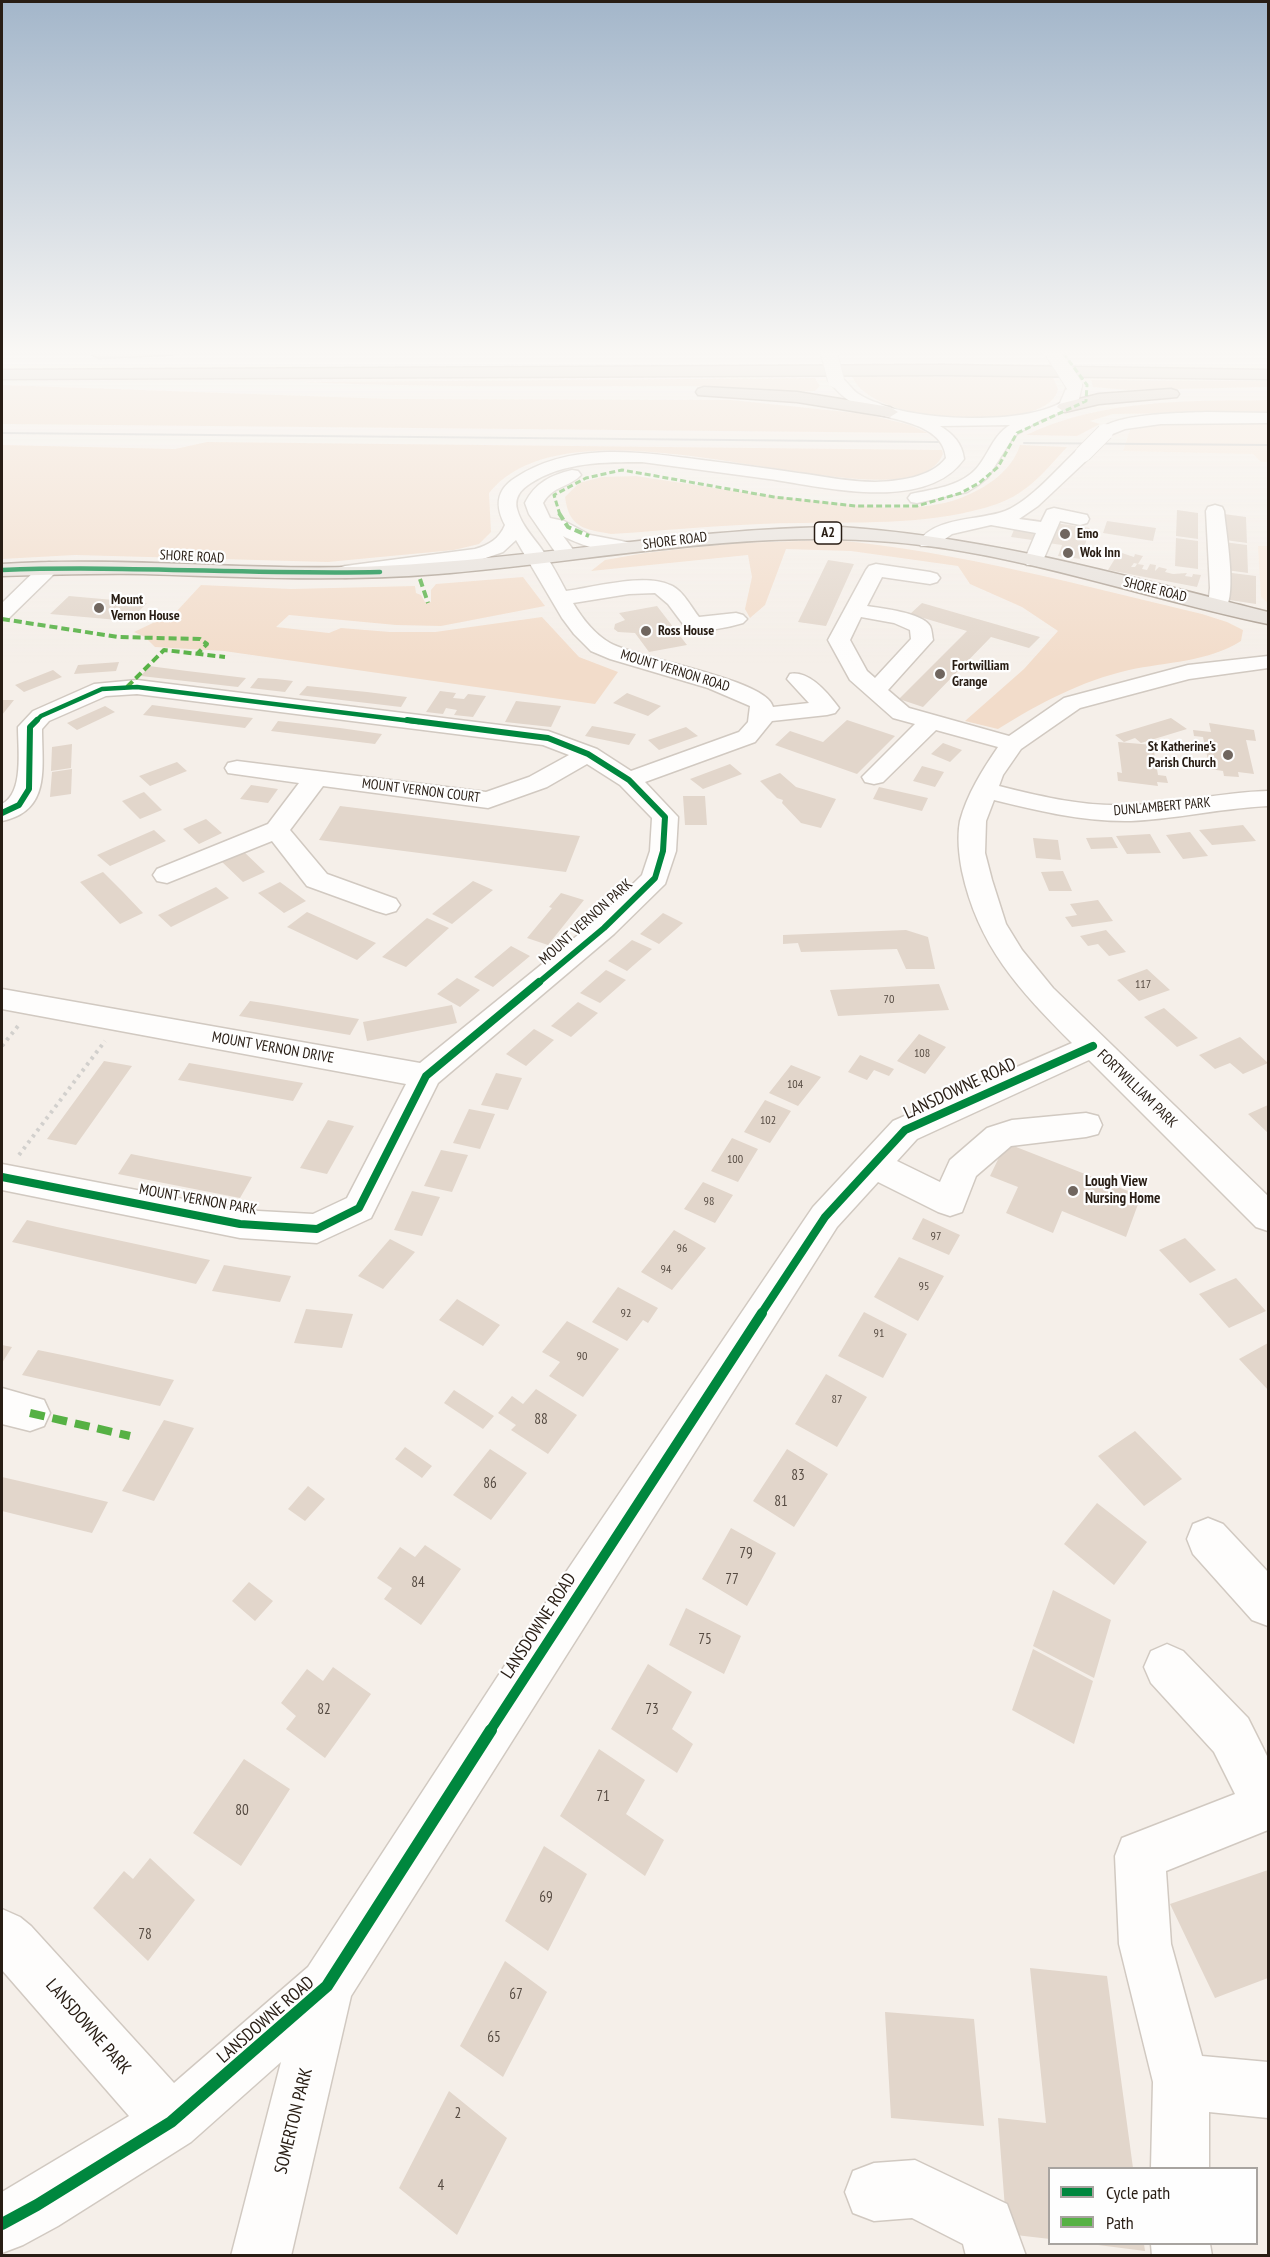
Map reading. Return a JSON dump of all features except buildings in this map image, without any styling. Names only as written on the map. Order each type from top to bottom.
[{"type":"main road","name":"SHORE ROAD","points":[[2,570],[106,567],[338,574],[449,568],[699,537],[843,534],[928,542],[1034,561],[1269,618]]},
{"type":"street","points":[[338,574],[477,555],[495,550],[506,543],[515,524],[507,509],[507,499],[513,487],[542,470],[590,458],[642,457],[841,485],[876,487],[920,481],[951,466],[956,455]]},
{"type":"street","points":[[567,555],[544,523],[534,504],[538,494],[549,484],[576,473],[615,468],[641,469],[842,500],[876,503],[930,496],[961,488],[982,473],[993,455]]},
{"type":"street","points":[[928,542],[946,530],[1012,514],[1032,502],[1082,455]]},
{"type":"street","points":[[1215,511],[1220,588],[1218,606]]},
{"type":"street","points":[[1034,561],[1054,514],[1080,519]]},
{"type":"street","points":[[990,520],[1047,529]]},
{"type":"street","points":[[544,523],[558,525],[585,540],[625,547]]},
{"type":"street","name":"MOUNT VERNON ROAD","points":[[515,524],[561,598],[583,630],[598,645],[653,666],[723,684],[761,703],[764,714]]},
{"type":"street","points":[[2,614],[49,568]]},
{"type":"street","points":[[930,578],[876,570],[839,640],[858,675],[901,712],[1013,744]]},
{"type":"street","points":[[561,598],[631,589],[661,588],[668,592],[693,624],[736,619]]},
{"type":"street","points":[[855,610],[900,618],[920,627],[922,640],[876,690]]},
{"type":"street","name":"FORTWILLIAM PARK","points":[[1269,662],[1188,672],[1072,703],[1013,744],[991,775],[973,821],[972,853],[992,924],[1012,957],[1042,995],[1269,1217]]},
{"type":"street","points":[[629,780],[747,737],[759,727],[764,714],[827,708],[798,679]]},
{"type":"street","name":"MOUNT VERNON PARK","points":[[2,813],[19,804],[29,789],[30,727],[41,716],[102,689],[137,687],[548,738],[588,754],[629,780],[665,817],[663,851],[655,878],[604,928],[426,1076],[359,1208],[317,1229],[240,1224],[2,1177]]},
{"type":"street","points":[[874,777],[932,721]]},
{"type":"street","name":"MOUNT VERNON COURT","points":[[237,768],[488,800],[538,782],[588,754]]},
{"type":"street","points":[[167,875],[277,830],[316,778]]},
{"type":"street","name":"DUNLAMBERT PARK","points":[[986,790],[1040,804],[1085,811],[1131,813],[1247,798],[1269,799]]},
{"type":"street","points":[[277,830],[317,880],[386,905]]},
{"type":"street","name":"MOUNT VERNON DRIVE","points":[[2,999],[426,1076]]},
{"type":"street","name":"LANSDOWNE ROAD","points":[[2,2224],[171,2122],[327,1986],[576,1597],[818,1227],[905,1130],[1093,1046]]},
{"type":"street","points":[[873,1165],[950,1202],[962,1169],[999,1137],[1012,1133],[1086,1125]]},
{"type":"street","points":[[1208,1539],[1269,1604]]},
{"type":"street","points":[[1167,1667],[1231,1735],[1268,1805],[1140,1856],[1145,1944],[1181,2082],[1180,2167]]},
{"type":"street","name":"LANSDOWNE PARK","points":[[2,1935],[92,2030],[171,2122]]},
{"type":"street","name":"SOMERTON PARK","points":[[261,2256],[327,1986]]},
{"type":"street","points":[[1181,2082],[1269,2090]]},
{"type":"street","points":[[874,2192],[915,2189],[976,2220],[986,2226],[996,2256]]},
{"type":"path","points":[[2,1177],[120,1020]]},
{"type":"shaded area","points":[[2,455],[570,455],[533,462],[489,493],[491,532],[479,544],[454,550],[328,562],[75,555],[2,559]]},
{"type":"shaded area","points":[[681,455],[941,455],[917,475],[870,480]]},
{"type":"shaded area","points":[[1016,455],[1060,455],[1036,480],[1008,499],[973,511],[925,519],[755,524],[611,534],[586,528],[574,521],[565,497],[579,483],[602,477],[636,476],[748,493],[850,505],[919,507],[952,501],[973,493],[1010,465]]},
{"type":"shaded area","points":[[1254,455],[1268,455],[1268,462],[1261,462]]},
{"type":"shaded area","points":[[835,540],[882,545],[974,561],[1202,614],[1243,630],[1241,641],[1201,657],[1129,670],[1094,680],[1029,710],[998,729],[965,721],[1024,669],[1058,631],[1022,607],[970,584],[958,566],[851,551],[786,549],[765,605],[750,618],[745,609],[752,577],[748,555],[591,571],[605,560],[645,553],[736,543]]},
{"type":"shaded area","points":[[1258,546],[1268,546],[1268,603],[1261,597]]},
{"type":"shaded area","points":[[523,577],[545,606],[441,626],[396,625],[289,615],[276,627],[329,633],[341,628],[390,632],[435,632],[542,617],[579,657],[618,672],[595,704],[224,651],[155,647],[145,637],[134,632],[176,612],[201,585],[291,589],[415,586],[416,593],[421,595],[425,602],[431,602],[431,590],[436,584]]},
{"type":"marked path","points":[[589,536],[568,527],[558,511],[554,495],[586,478],[622,470],[774,497],[856,506],[917,506],[961,493],[979,483],[998,467],[1005,455]]},
{"type":"marked path","points":[[420,579],[428,603]]},
{"type":"marked path","points":[[2,619],[118,637],[200,639],[207,644],[198,653]]},
{"type":"marked path","points":[[127,687],[164,650],[225,657]]},
{"type":"marked path","points":[[30,1413],[130,1436]]},
{"type":"cycle path","points":[[2,570],[144,568],[286,573],[380,572]]},
{"type":"cycle path","points":[[2,813],[19,805],[29,789],[30,727],[41,716],[102,689],[137,687],[548,738],[588,754],[629,780],[665,817],[663,851],[655,878],[604,928],[426,1076],[359,1208],[317,1229],[240,1224],[2,1177]]},
{"type":"cycle path","points":[[2,2224],[37,2205],[171,2122],[327,1986],[576,1597],[825,1217],[905,1130],[1093,1046]]},
{"type":"place","name":"Emo","points":[[1065,534]]},
{"type":"place","name":"Wok Inn","points":[[1068,553]]},
{"type":"place","name":"Mount Vernon House","points":[[99,608]]},
{"type":"place","name":"Ross House","points":[[646,631]]},
{"type":"place","name":"Fortwilliam Grange","points":[[940,674]]},
{"type":"place","name":"St Katherine's Parish Church","points":[[1228,755]]},
{"type":"place","name":"Lough View Nursing Home","points":[[1073,1191]]}]
